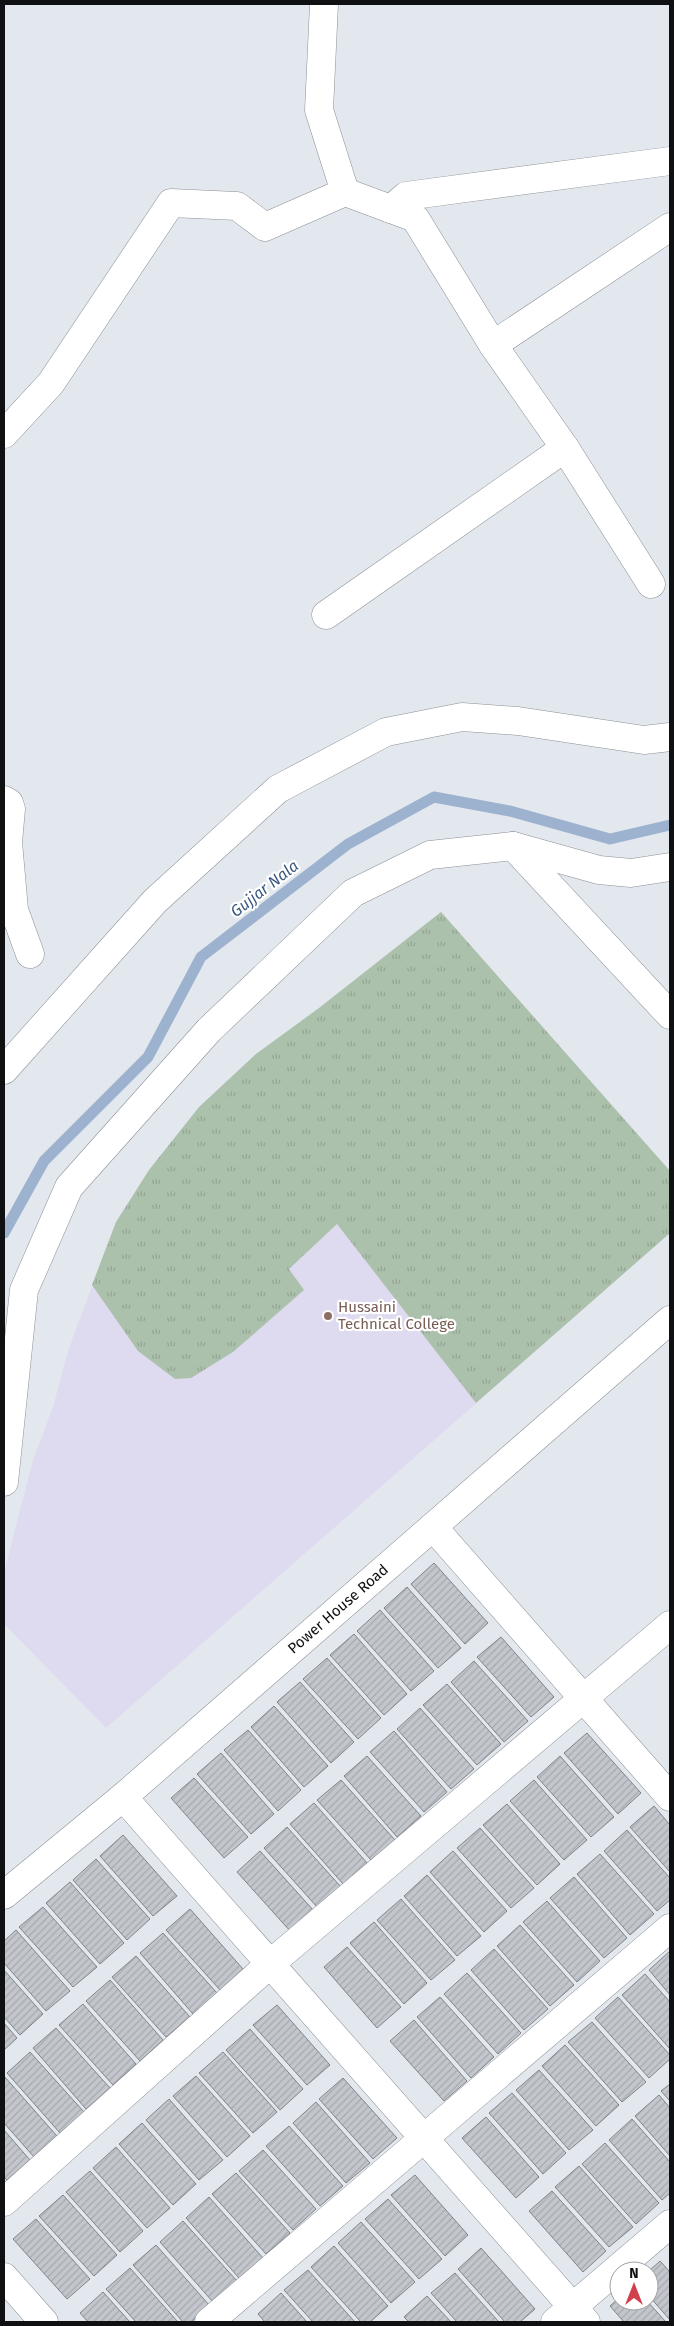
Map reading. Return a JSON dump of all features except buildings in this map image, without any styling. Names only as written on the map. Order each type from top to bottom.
[{"type":"street","points":[[324,4],[319,110],[345,192]]},
{"type":"street","points":[[391,209],[406,196],[670,161]]},
{"type":"street","points":[[4,434],[51,383],[171,203],[237,206],[265,227],[345,192],[415,218],[493,346],[565,448],[651,584]]},
{"type":"street","points":[[493,346],[670,227]]},
{"type":"street","points":[[326,616],[565,448]]},
{"type":"street","points":[[4,1070],[155,901],[278,789],[386,732],[462,717],[518,721],[644,740],[670,737]]},
{"type":"street","points":[[4,800],[9,803],[11,809],[8,842],[14,910],[30,954]]},
{"type":"street","points":[[513,846],[670,1015]]},
{"type":"street","points":[[4,1482],[24,1290],[69,1187],[209,1030],[352,893],[430,854],[513,846],[599,870],[631,873],[670,867]]},
{"type":"street","name":"Power House Road","points":[[4,1895],[123,1797],[670,1320]]},
{"type":"street","points":[[433,1526],[670,1797]]},
{"type":"street","points":[[4,2202],[270,1964],[670,1625]]},
{"type":"street","points":[[123,1797],[423,2138],[571,2317],[670,2224]]},
{"type":"street","points":[[209,2322],[670,1928]]},
{"type":"street","points":[[4,2277],[44,2322]]},
{"type":"shaded area","name":"Hussaini Technical College","points":[[441,912],[670,1171],[670,1233],[106,1728],[4,1624],[4,1573],[33,1460],[53,1407],[69,1348],[116,1222],[149,1170],[199,1107],[256,1054],[319,1008]]},
{"type":"green space","points":[[441,912],[670,1171],[670,1233],[476,1403],[337,1224],[289,1269],[304,1290],[233,1352],[191,1378],[175,1379],[138,1351],[92,1285],[116,1222],[149,1170],[199,1107],[256,1054],[319,1008]]},
{"type":"waterway","name":"Gujjar Nala","points":[[4,1233],[44,1161],[148,1057],[201,957],[348,844],[434,797],[510,811],[610,839],[670,825]]},
{"type":"place","name":"Hussaini Technical College","points":[[328,1316]]}]
